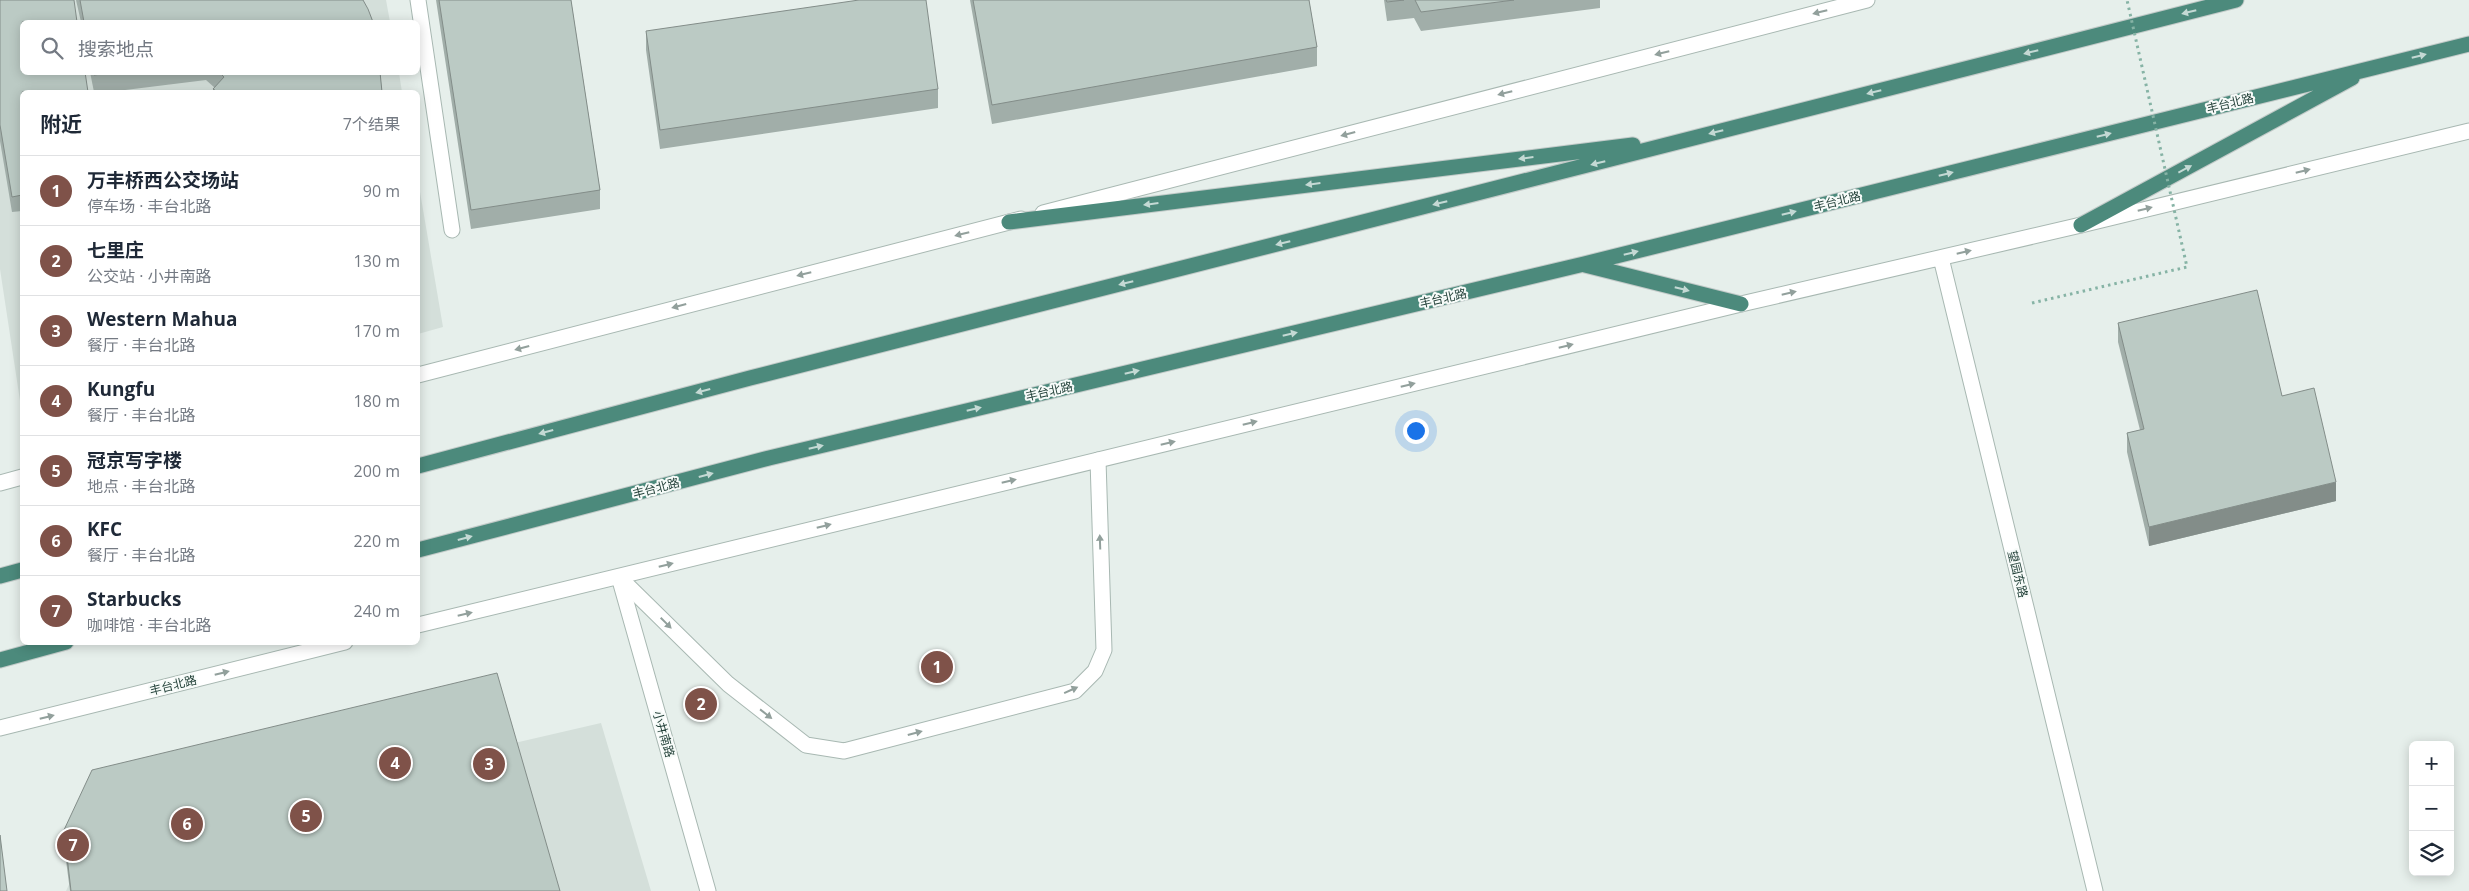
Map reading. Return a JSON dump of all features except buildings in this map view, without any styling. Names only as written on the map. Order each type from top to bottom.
[{"type":"highway","points":[[420,465],[750,378],[2236,0]]},
{"type":"highway","name":"丰台北路","points":[[420,549],[769,458],[1584,264],[2469,44]]},
{"type":"highway","points":[[2081,225],[2371,68]]},
{"type":"highway","points":[[1009,222],[1696,138]]},
{"type":"highway","points":[[1584,264],[1742,304]]},
{"type":"highway","points":[[0,576],[20,571]]},
{"type":"highway","points":[[0,660],[55,645]]},
{"type":"street","points":[[418,0],[452,230]]},
{"type":"street","points":[[420,374],[1867,0]]},
{"type":"street","points":[[420,625],[1742,304],[2081,225],[2469,131]]},
{"type":"street","name":"望园东路","points":[[1941,258],[2095,891]]},
{"type":"street","points":[[619,577],[728,684],[790,733],[806,745],[844,751],[1075,690],[1095,671],[1104,650],[1098,460]]},
{"type":"street","points":[[0,483],[20,478]]},
{"type":"street","name":"小井南路","points":[[619,577],[708,891]]},
{"type":"street","name":"丰台北路","points":[[0,728],[334,645]]},
{"type":"path","points":[[2032,303],[2188,267],[2127,0]]},
{"type":"shaded area","points":[[0,0],[386,0],[390,20],[20,20],[20,75],[399,75],[402,90],[20,90],[20,401],[0,269]]},
{"type":"shaded area","points":[[420,192],[443,327],[420,333]]},
{"type":"shaded area","points":[[601,723],[651,891],[66,891],[89,841]]},
{"type":"place","name":"万丰桥西公交场站","points":[[937,667]]},
{"type":"place","name":"七里庄","points":[[701,704]]},
{"type":"place","name":"Kungfu","points":[[395,763]]},
{"type":"place","name":"Western Mahua","points":[[489,764]]},
{"type":"place","name":"冠京写字楼","points":[[306,816]]},
{"type":"place","name":"KFC","points":[[187,824]]},
{"type":"place","name":"Starbucks","points":[[73,845]]}]
